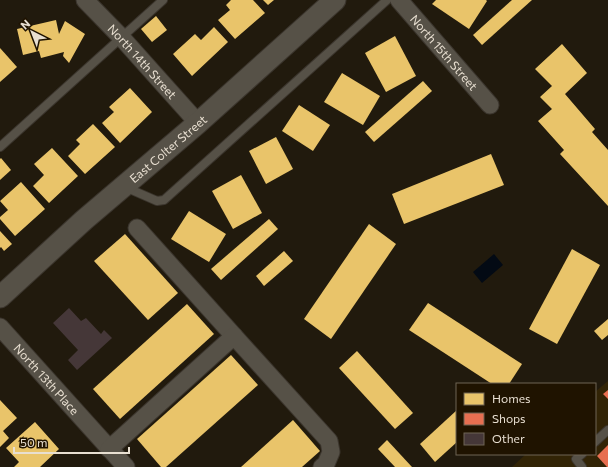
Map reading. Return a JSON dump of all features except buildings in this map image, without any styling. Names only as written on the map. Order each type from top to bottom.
[{"type":"street","name":"North 14th Street","points":[[85,0],[122,38],[198,123]]},
{"type":"street","name":"East Colter Street","points":[[0,297],[84,220],[198,123],[335,0]]},
{"type":"street","name":"North 15th Street","points":[[399,0],[490,105]]},
{"type":"street","points":[[137,228],[328,441],[331,452],[326,464],[322,467]]},
{"type":"street","name":"North 13th Place","points":[[0,327],[126,467]]},
{"type":"street","points":[[109,449],[234,336]]},
{"type":"lane","points":[[0,147],[164,0]]},
{"type":"lane","points":[[124,186],[157,201],[164,200],[387,0]]},
{"type":"lane","points":[[596,441],[608,430]]},
{"type":"lane","points":[[581,455],[576,460],[582,467]]},
{"type":"shaded area","points":[[494,254],[503,265],[482,283],[473,272]]},
{"type":"shaded area","points":[[608,381],[608,467],[512,467],[525,455],[596,455],[596,391]]}]
